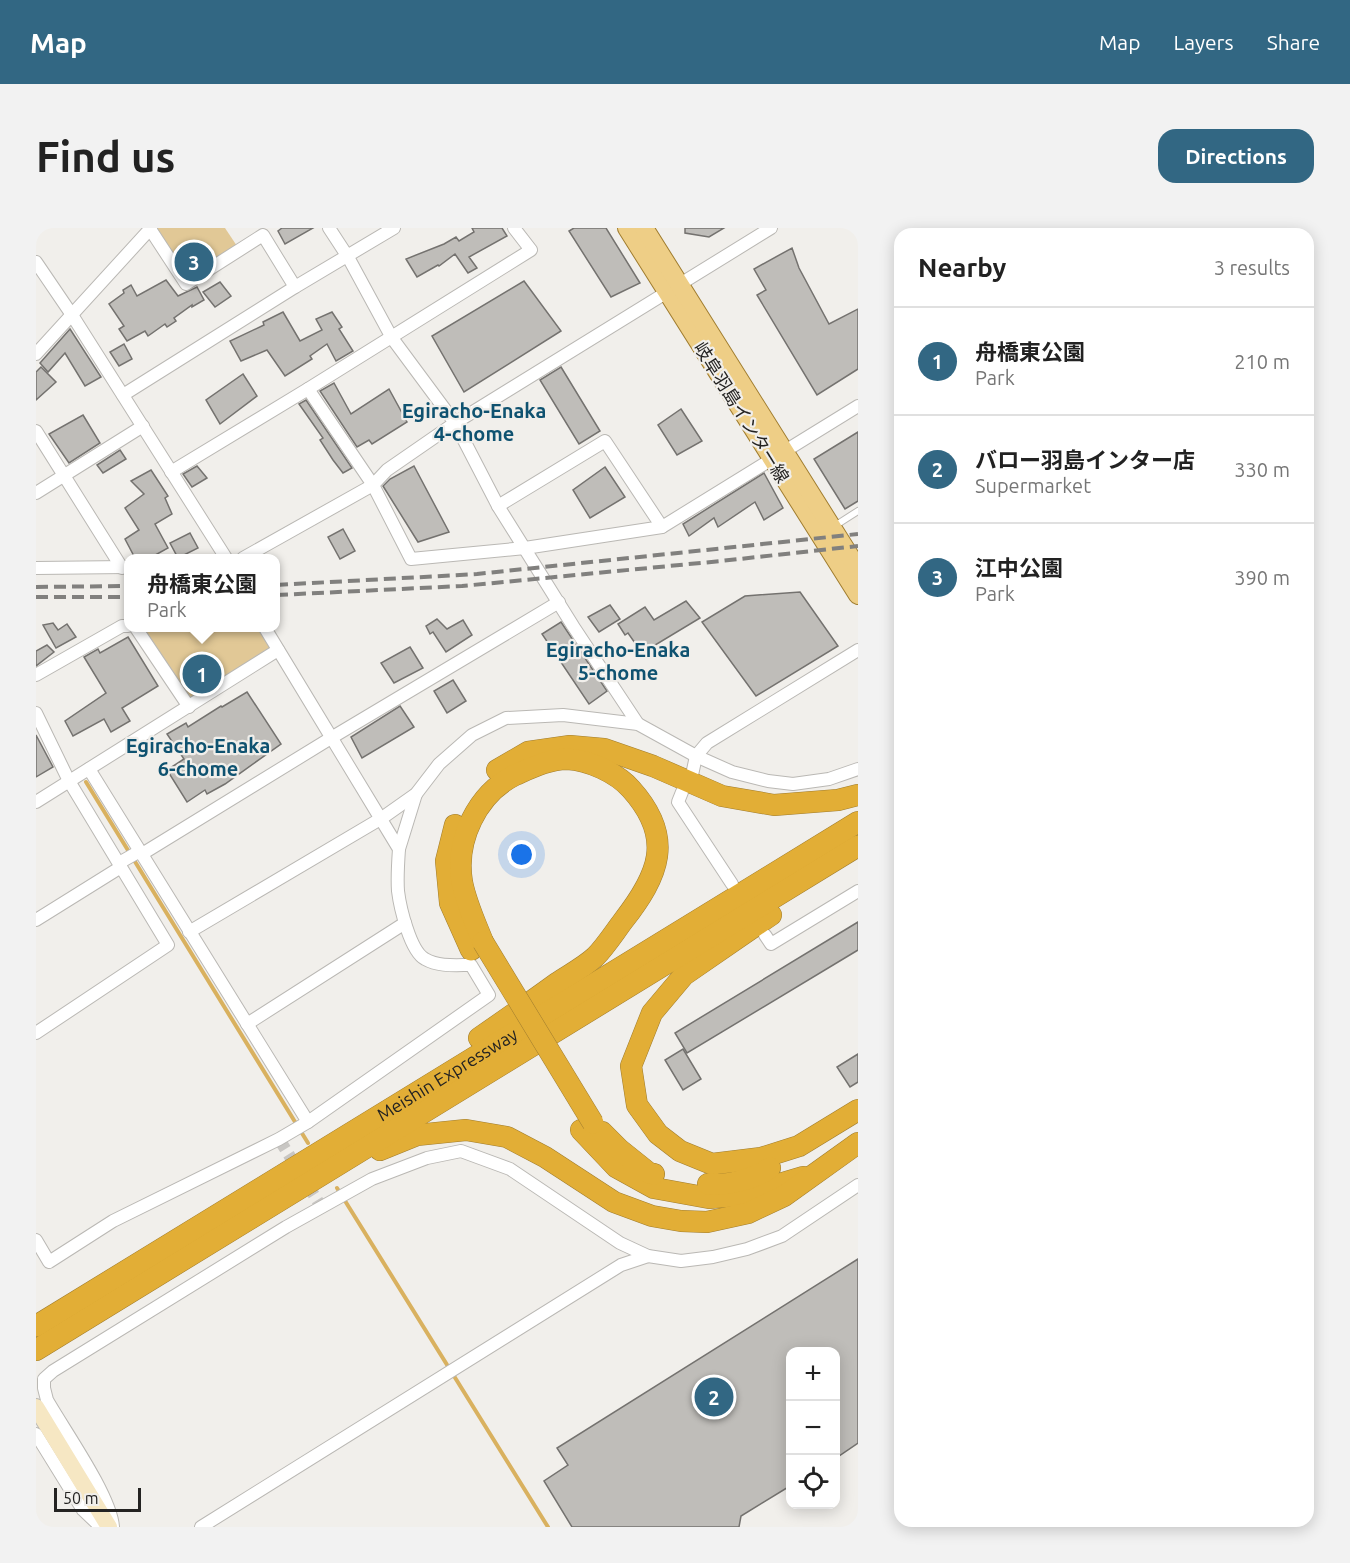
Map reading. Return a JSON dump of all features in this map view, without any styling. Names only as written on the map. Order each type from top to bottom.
[{"type":"highway","points":[[812,1175],[743,1195],[709,1198],[654,1188],[616,1167],[587,1127],[450,903],[446,861],[452,830],[464,805],[476,788],[492,772],[528,752],[570,746],[604,749],[653,766],[722,796],[774,806],[838,800],[858,795]]},
{"type":"highway","points":[[299,1163],[595,957],[643,896],[654,873],[658,850],[656,831],[644,803],[623,780],[591,764],[567,759],[549,762],[507,779],[486,797],[463,839],[462,879],[477,946]]},
{"type":"highway","name":"Meishin Expressway","points":[[36,1326],[858,822]]},
{"type":"highway","name":"Meishin Expressway","points":[[36,1350],[858,846]]},
{"type":"highway","points":[[800,1146],[761,1158],[712,1164],[680,1151],[658,1134],[637,1105],[631,1066],[652,1013],[684,975],[858,855]]},
{"type":"highway","points":[[587,1127],[649,1173],[687,1182],[717,1185],[761,1175],[800,1146],[858,1110]]},
{"type":"highway","points":[[327,1171],[417,1135],[466,1130],[507,1137],[544,1157],[614,1202],[652,1216],[681,1221],[707,1222],[748,1213],[784,1196],[858,1143]]},
{"type":"main road","name":"岐阜羽島インター線","points":[[627,228],[673,289],[777,455],[858,596]]},
{"type":"main road","name":"岐阜羽島インター線","points":[[644,228],[673,289]]},
{"type":"main road","name":"岐阜羽島インター線","points":[[777,455],[832,528],[858,569]]},
{"type":"street","points":[[36,354],[150,228],[186,284],[262,235],[295,287]]},
{"type":"street","points":[[329,228],[348,257],[392,338],[455,423],[498,506],[638,724]]},
{"type":"street","points":[[123,395],[394,228]]},
{"type":"street","points":[[171,472],[392,338],[531,250],[514,228]]},
{"type":"street","points":[[250,554],[373,485],[387,470],[455,423],[771,228]]},
{"type":"street","points":[[36,262],[40,278],[72,315],[223,554]]},
{"type":"street","points":[[308,389],[373,485],[411,559],[525,548],[662,527],[858,406]]},
{"type":"street","points":[[36,493],[143,426]]},
{"type":"street","points":[[36,431],[124,566]]},
{"type":"street","points":[[498,506],[605,441],[662,527]]},
{"type":"street","points":[[36,568],[124,568]]},
{"type":"street","points":[[36,920],[139,852],[559,602]]},
{"type":"street","points":[[36,675],[124,626]]},
{"type":"street","points":[[139,632],[189,707]]},
{"type":"street","points":[[268,632],[399,849]]},
{"type":"street","points":[[692,775],[696,756],[707,743],[858,650]]},
{"type":"street","points":[[36,802],[278,651]]},
{"type":"street","points":[[36,713],[69,781],[168,945],[36,1033]]},
{"type":"street","points":[[189,932],[382,818],[416,794],[439,764],[472,735],[507,718],[563,715],[638,724],[696,756],[732,772],[768,781],[793,784],[829,779],[858,769]]},
{"type":"street","points":[[89,768],[306,1123]]},
{"type":"street","points":[[682,792],[678,802],[732,884]]},
{"type":"street","points":[[36,1240],[49,1262],[113,1221],[292,1132],[489,995],[471,965],[446,966],[424,958],[414,945],[405,923],[398,891],[399,849],[416,794]]},
{"type":"street","points":[[765,936],[771,944],[858,891]]},
{"type":"street","points":[[247,1024],[405,923]]},
{"type":"street","points":[[111,1527],[112,1519],[105,1499],[47,1400],[44,1379],[63,1364],[276,1234],[372,1179],[427,1158],[460,1151],[510,1169],[620,1242],[648,1256],[681,1261],[747,1249],[782,1236],[858,1185]]},
{"type":"street","points":[[201,1527],[454,1367],[621,1265],[648,1256]]},
{"type":"street","points":[[36,1407],[111,1527]]},
{"type":"street","points":[[36,1434],[83,1510],[101,1527]]},
{"type":"lane","points":[[832,528],[858,511]]},
{"type":"shaded area","points":[[156,228],[225,228],[237,246],[187,278]]},
{"type":"shaded area","points":[[147,632],[260,632],[271,648],[191,699]]},
{"type":"building","points":[[282,228],[313,228],[285,244],[278,231]]},
{"type":"building","points":[[472,228],[502,228],[507,236],[469,257],[477,268],[468,273],[455,254],[439,266],[417,277],[406,259],[456,237],[459,241],[474,232]]},
{"type":"building","points":[[574,228],[606,228],[640,283],[611,297],[569,231]]},
{"type":"building","points":[[685,228],[724,228],[709,237],[685,233]]},
{"type":"building","points":[[792,248],[799,268],[829,324],[858,309],[858,369],[817,395],[757,295],[766,290],[754,269]]},
{"type":"building","points":[[166,280],[178,296],[197,287],[204,300],[192,307],[192,305],[174,318],[176,321],[167,327],[165,324],[148,336],[145,331],[127,341],[119,329],[124,326],[109,304],[131,285],[137,296]]},
{"type":"building","points":[[524,281],[561,331],[464,392],[432,336]]},
{"type":"building","points":[[220,282],[231,296],[215,307],[203,292]]},
{"type":"building","points":[[283,312],[300,341],[322,330],[316,319],[332,312],[342,327],[339,329],[353,351],[336,361],[327,344],[310,356],[312,359],[285,376],[267,350],[241,361],[230,341],[264,325],[263,322]]},
{"type":"building","points":[[70,329],[101,377],[85,386],[65,353],[48,372],[40,363]]},
{"type":"building","points":[[124,344],[132,359],[119,366],[110,352]]},
{"type":"building","points":[[41,367],[56,382],[36,400],[36,372]]},
{"type":"building","points":[[561,367],[600,431],[579,444],[540,380]]},
{"type":"building","points":[[243,374],[257,396],[220,424],[206,400]]},
{"type":"building","points":[[334,383],[351,414],[389,389],[407,422],[372,444],[369,440],[357,447],[320,391]]},
{"type":"building","points":[[306,400],[352,468],[343,473],[333,460],[320,440],[323,438],[299,404]]},
{"type":"building","points":[[681,409],[702,441],[677,455],[658,425]]},
{"type":"building","points":[[83,415],[100,443],[69,463],[49,434]]},
{"type":"building","points":[[858,432],[858,501],[845,509],[814,459]]},
{"type":"building","points":[[120,450],[126,459],[103,473],[97,465]]},
{"type":"building","points":[[197,466],[207,478],[192,487],[183,474]]},
{"type":"building","points":[[414,466],[449,532],[418,542],[383,486],[390,479]]},
{"type":"building","points":[[605,467],[625,497],[590,518],[573,490]]},
{"type":"building","points":[[151,470],[168,496],[165,498],[172,514],[155,524],[168,548],[157,554],[133,554],[125,539],[139,530],[125,508],[144,494],[131,481]]},
{"type":"building","points":[[764,473],[783,508],[764,520],[755,502],[718,527],[714,518],[689,536],[683,524]]},
{"type":"building","points":[[343,529],[355,551],[340,559],[328,537]]},
{"type":"building","points":[[190,533],[198,548],[186,554],[176,554],[170,543]]},
{"type":"building","points":[[800,592],[838,646],[756,696],[702,622],[745,596]]},
{"type":"building","points":[[686,601],[700,618],[642,653],[628,633],[625,635],[618,624],[645,607],[654,620]]},
{"type":"building","points":[[610,605],[620,619],[599,632],[588,617]]},
{"type":"building","points":[[437,619],[447,629],[463,620],[472,635],[446,652],[433,632],[430,634],[426,626]]},
{"type":"building","points":[[561,622],[607,691],[589,704],[542,634]]},
{"type":"building","points":[[53,623],[58,630],[67,624],[76,637],[56,648],[43,625]]},
{"type":"building","points":[[128,637],[158,686],[122,708],[130,721],[111,732],[104,719],[73,736],[65,721],[106,693],[84,657],[98,649],[100,653]]},
{"type":"building","points":[[47,645],[54,652],[36,666],[36,651]]},
{"type":"building","points":[[410,647],[423,668],[394,683],[381,663]]},
{"type":"building","points":[[453,680],[466,701],[447,713],[434,691]]},
{"type":"building","points":[[247,692],[281,744],[225,784],[207,794],[205,790],[187,802],[167,770],[184,759],[167,734],[186,723],[188,727]]},
{"type":"building","points":[[400,706],[414,727],[362,758],[351,737]]},
{"type":"building","points":[[36,735],[53,767],[36,777]]},
{"type":"building","points":[[858,922],[858,950],[687,1053],[675,1033]]},
{"type":"building","points":[[683,1049],[701,1079],[683,1090],[665,1060]]},
{"type":"building","points":[[858,1054],[858,1082],[850,1087],[837,1067]]},
{"type":"building","points":[[858,1259],[858,1443],[840,1455],[840,1347],[786,1347],[786,1488],[741,1516],[739,1527],[572,1527],[544,1481],[568,1465],[557,1448]]},
{"type":"waterway","points":[[86,782],[308,1143]]},
{"type":"waterway","points":[[337,1188],[548,1527]]},
{"type":"tunnel","points":[[279,1139],[322,1208]]},
{"type":"railway","points":[[280,585],[477,574],[858,534]]},
{"type":"railway","points":[[280,595],[462,586],[858,546]]},
{"type":"railway","points":[[36,587],[124,586]]},
{"type":"railway","points":[[36,597],[124,597]]},
{"type":"place","name":"江中公園","points":[[194,262]]},
{"type":"place","name":"舟橋東公園","points":[[202,674]]},
{"type":"place","name":"バロー羽島インター店","points":[[714,1397]]},
{"type":"district","name":"Egiracho-Enaka 4-chome","points":[[474,422]]},
{"type":"district","name":"Egiracho-Enaka 5-chome","points":[[618,660]]},
{"type":"district","name":"Egiracho-Enaka 6-chome","points":[[198,756]]}]
